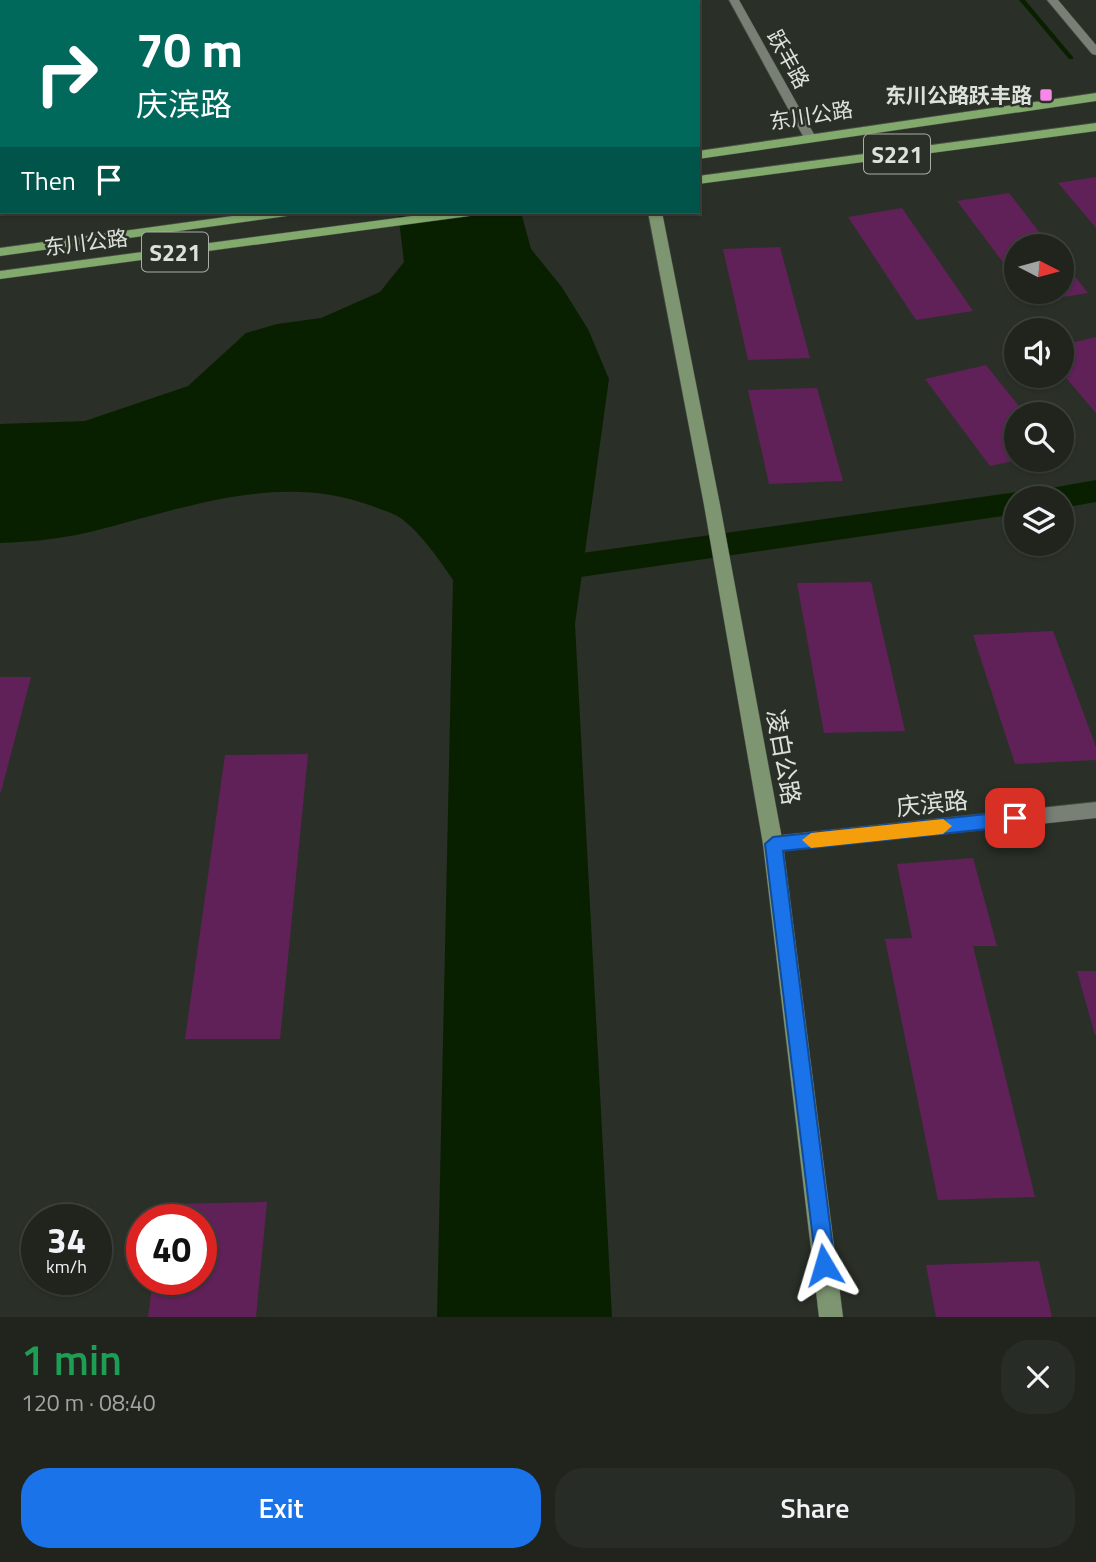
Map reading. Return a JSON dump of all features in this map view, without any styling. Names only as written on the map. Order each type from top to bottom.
[{"type":"main road","name":"东川公路","points":[[700,155],[810,136],[1096,97]]},
{"type":"main road","name":"东川公路","points":[[700,180],[1096,127]]},
{"type":"main road","name":"东川公路","points":[[0,252],[273,214]]},
{"type":"main road","name":"东川公路","points":[[0,275],[455,214]]},
{"type":"street","name":"跃丰路","points":[[734,0],[810,136]]},
{"type":"street","points":[[1052,0],[1096,52]]},
{"type":"street","name":"凌白公路","points":[[655,214],[773,844],[831,1317]]},
{"type":"street","name":"庆滨路","points":[[773,844],[1096,810]]},
{"type":"shaded area","points":[[398,214],[522,214],[531,249],[561,286],[588,329],[609,379],[575,624],[612,1317],[437,1317],[453,580],[430,548],[410,526],[392,513],[337,496],[301,492],[230,497],[79,534],[45,540],[0,543],[0,424],[85,421],[188,386],[246,333],[277,324],[321,318],[380,292],[404,262]]},
{"type":"building","points":[[1096,177],[1096,228],[1058,183]]},
{"type":"building","points":[[1009,193],[1041,234],[1004,234],[1004,264],[957,201]]},
{"type":"building","points":[[902,208],[973,311],[916,320],[848,217]]},
{"type":"building","points":[[780,247],[810,358],[748,360],[723,249]]},
{"type":"building","points":[[1074,275],[1088,293],[1074,295]]},
{"type":"building","points":[[1096,337],[1096,413],[1074,387],[1074,342]]},
{"type":"building","points":[[986,365],[1016,402],[1004,402],[1004,463],[990,466],[925,379]]},
{"type":"building","points":[[817,388],[843,481],[769,484],[748,390]]},
{"type":"building","points":[[871,582],[905,731],[824,733],[797,583]]},
{"type":"building","points":[[1053,631],[1096,747],[1096,760],[1015,764],[973,635]]},
{"type":"building","points":[[0,677],[31,677],[1,792],[0,792]]},
{"type":"building","points":[[308,754],[280,1039],[185,1039],[225,755]]},
{"type":"building","points":[[973,858],[997,946],[973,946],[1035,1197],[938,1200],[885,939],[912,938],[897,864]]},
{"type":"building","points":[[1077,971],[1096,971],[1096,1035],[1095,1035]]},
{"type":"building","points":[[267,1202],[256,1317],[148,1317],[151,1295],[217,1295],[217,1204],[163,1204]]},
{"type":"building","points":[[1039,1261],[1052,1317],[936,1317],[926,1265]]},
{"type":"waterway","points":[[1022,0],[1071,58]]},
{"type":"waterway","points":[[1074,494],[1096,491]]},
{"type":"waterway","points":[[539,571],[1004,505]]},
{"type":"slow traffic","points":[[811,840],[943,826]]},
{"type":"place","name":"东川公路跃丰路","points":[[1046,95]]},
{"type":"route","points":[[824,1265],[773,844],[1015,818]]}]
